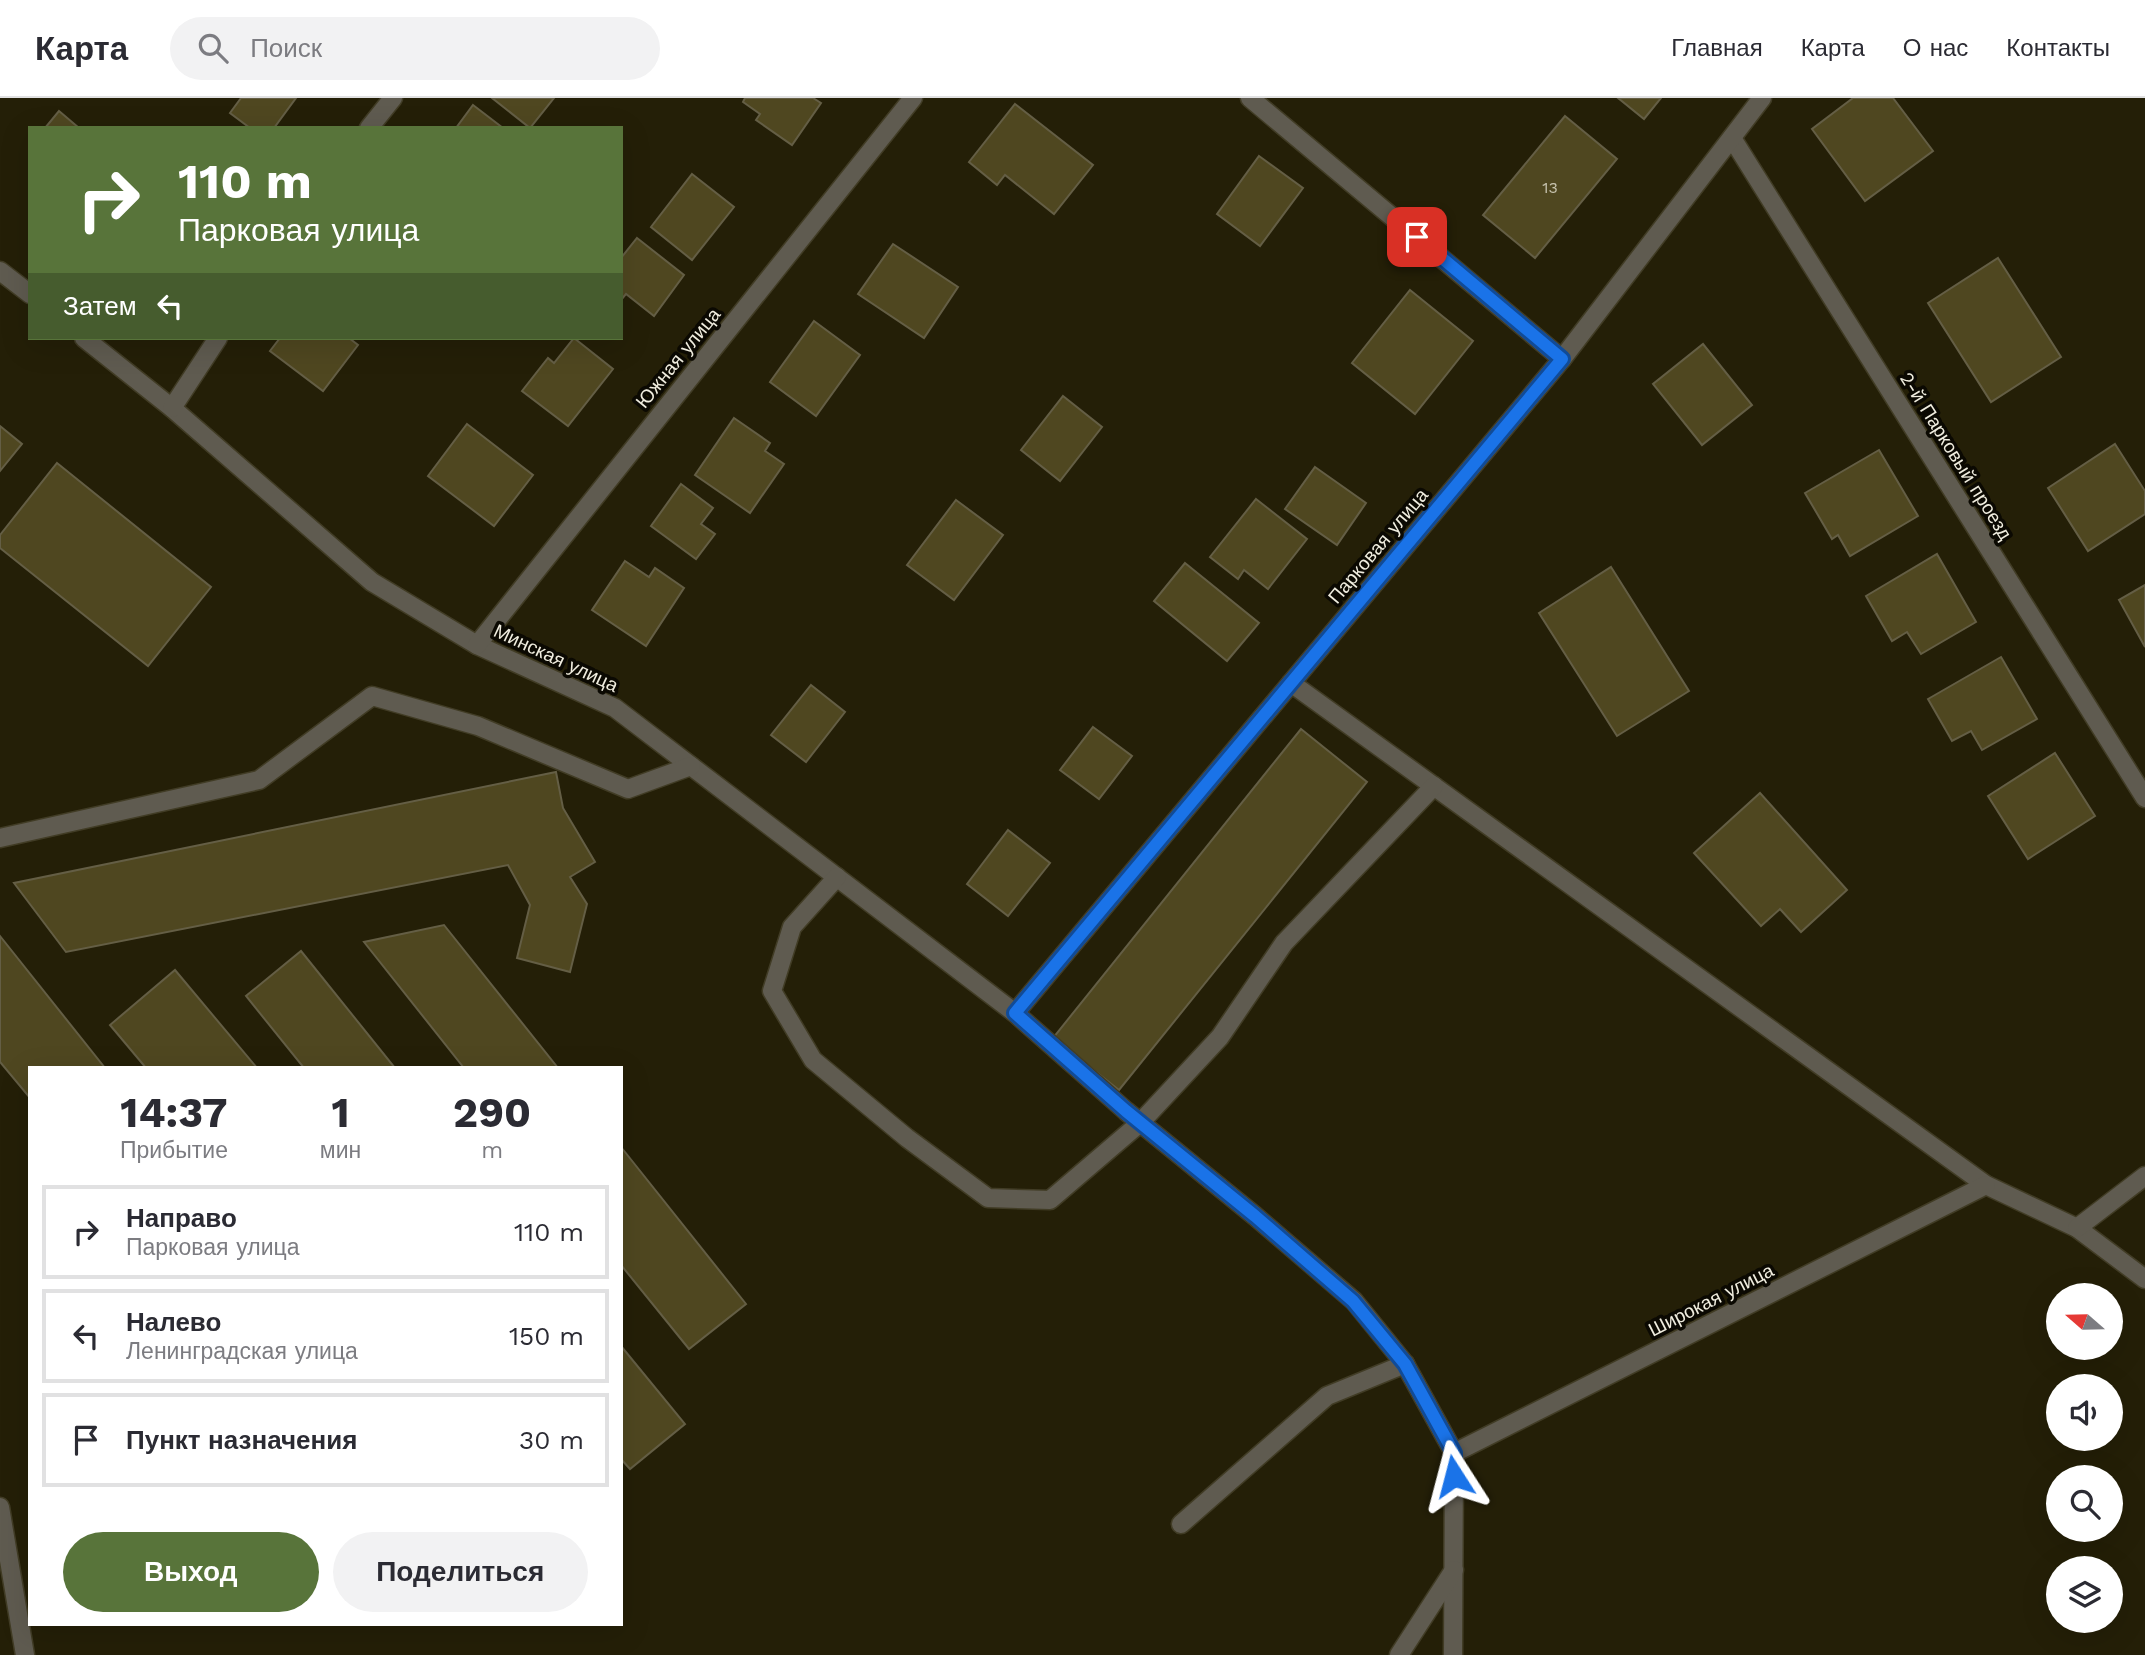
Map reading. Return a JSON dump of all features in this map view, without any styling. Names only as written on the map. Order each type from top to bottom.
[{"type":"street","points":[[371,126],[393,98]]},
{"type":"street","name":"Южная улица","points":[[477,645],[912,98]]},
{"type":"street","points":[[1250,98],[1562,359]]},
{"type":"street","name":"Парковая улица","points":[[1015,1013],[1562,359],[1762,98]]},
{"type":"street","name":"2-й Парковый проезд","points":[[1732,138],[2145,798]]},
{"type":"street","points":[[0,271],[28,292]]},
{"type":"street","name":"Минская улица","points":[[87,340],[172,408],[372,582],[477,645],[615,708],[1015,1013],[1140,1123],[1353,1301],[1405,1364],[1454,1453]]},
{"type":"street","points":[[172,408],[217,340]]},
{"type":"street","points":[[1291,683],[1986,1185],[2077,1228],[2145,1279]]},
{"type":"street","points":[[0,838],[259,780],[372,696],[478,726],[628,789],[691,766]]},
{"type":"street","points":[[836,877],[792,928],[772,992],[813,1060],[907,1138],[988,1198],[1050,1200],[1140,1123],[1220,1037],[1284,943],[1434,786]]},
{"type":"street","points":[[2077,1228],[2145,1176]]},
{"type":"street","name":"Широкая улица","points":[[1454,1453],[1986,1185]]},
{"type":"street","points":[[1181,1524],[1327,1395],[1405,1364]]},
{"type":"street","points":[[1453,1655],[1454,1453]]},
{"type":"street","points":[[0,1507],[24,1655]]},
{"type":"street","points":[[1399,1655],[1454,1570]]},
{"type":"building","points":[[241,98],[296,98],[275,126],[247,126],[230,113]]},
{"type":"building","points":[[492,98],[554,98],[532,126],[527,126]]},
{"type":"building","points":[[745,98],[813,98],[821,103],[792,145],[756,120],[760,114],[743,102]]},
{"type":"building","points":[[1618,98],[1661,98],[1644,119]]},
{"type":"building","points":[[1853,98],[1893,98],[1933,151],[1865,201],[1812,129]]},
{"type":"building","points":[[1015,104],[1093,165],[1054,214],[1005,175],[997,185],[969,162]]},
{"type":"building","points":[[473,105],[500,126],[457,126]]},
{"type":"building","points":[[59,111],[77,126],[47,126]]},
{"type":"building","points":[[1565,116],[1617,159],[1535,258],[1483,215]]},
{"type":"building","points":[[1259,156],[1303,188],[1260,246],[1217,214]]},
{"type":"building","points":[[692,174],[734,207],[692,260],[651,227]]},
{"type":"building","points":[[637,238],[684,275],[654,316],[626,294],[623,298],[623,256]]},
{"type":"building","points":[[893,244],[958,287],[924,338],[858,294]]},
{"type":"building","points":[[1998,258],[2061,357],[1991,402],[1928,303]]},
{"type":"building","points":[[1410,290],[1473,341],[1415,414],[1352,363]]},
{"type":"building","points":[[814,321],[860,355],[816,416],[770,382]]},
{"type":"building","points":[[278,340],[352,340],[358,345],[323,391],[270,351]]},
{"type":"building","points":[[572,340],[577,340],[613,369],[568,426],[522,391],[548,358],[554,363]]},
{"type":"building","points":[[1703,344],[1752,405],[1702,445],[1653,384]]},
{"type":"building","points":[[1063,396],[1102,427],[1060,481],[1021,450]]},
{"type":"building","points":[[734,418],[770,443],[765,451],[784,464],[750,513],[695,475]]},
{"type":"building","points":[[467,424],[533,475],[494,526],[428,476]]},
{"type":"building","points":[[0,426],[22,444],[0,471]]},
{"type":"building","points":[[2115,444],[2145,491],[2145,514],[2088,551],[2048,488]]},
{"type":"building","points":[[1879,450],[1918,516],[1850,556],[1838,535],[1832,539],[1805,493]]},
{"type":"building","points":[[57,463],[211,587],[148,666],[0,548],[0,535]]},
{"type":"building","points":[[1315,467],[1366,503],[1337,545],[1285,509]]},
{"type":"building","points":[[681,484],[713,508],[701,524],[715,534],[696,559],[651,526]]},
{"type":"building","points":[[1256,499],[1307,539],[1268,589],[1244,570],[1238,579],[1210,557]]},
{"type":"building","points":[[956,500],[1003,535],[954,600],[907,565]]},
{"type":"building","points":[[1937,554],[1976,622],[1921,654],[1907,632],[1892,641],[1866,596]]},
{"type":"building","points":[[625,561],[649,577],[655,568],[684,588],[646,646],[592,610]]},
{"type":"building","points":[[1185,563],[1259,623],[1227,661],[1154,601]]},
{"type":"building","points":[[1611,567],[1689,691],[1617,736],[1539,613]]},
{"type":"building","points":[[2145,585],[2145,647],[2119,600]]},
{"type":"building","points":[[2001,657],[2037,719],[1982,750],[1971,731],[1952,741],[1928,699]]},
{"type":"building","points":[[811,685],[845,712],[806,762],[771,735]]},
{"type":"building","points":[[1093,727],[1132,756],[1099,799],[1060,770]]},
{"type":"building","points":[[1301,729],[1367,782],[1119,1090],[1053,1038]]},
{"type":"building","points":[[2055,753],[2095,816],[2028,859],[1988,796]]},
{"type":"building","points":[[556,772],[563,808],[595,862],[570,877],[587,904],[570,972],[517,958],[530,905],[508,865],[66,952],[14,883]]},
{"type":"building","points":[[1760,793],[1847,890],[1801,932],[1780,909],[1761,926],[1694,853]]},
{"type":"building","points":[[1008,830],[1050,863],[1008,916],[967,884]]},
{"type":"building","points":[[444,925],[556,1066],[462,1066],[364,942]]},
{"type":"building","points":[[0,936],[103,1066],[28,1066],[28,1096],[0,1062]]},
{"type":"building","points":[[301,951],[393,1066],[302,1066],[246,996]]},
{"type":"building","points":[[175,970],[255,1066],[144,1066],[110,1025]]},
{"type":"building","points":[[623,1150],[746,1304],[689,1349],[623,1267]]},
{"type":"building","points":[[623,1348],[685,1424],[630,1469],[623,1461]]},
{"type":"route","points":[[1417,237],[1562,359],[1015,1013],[1126,1111],[1255,1216],[1353,1301],[1405,1364],[1454,1453],[1454,1476]]}]
